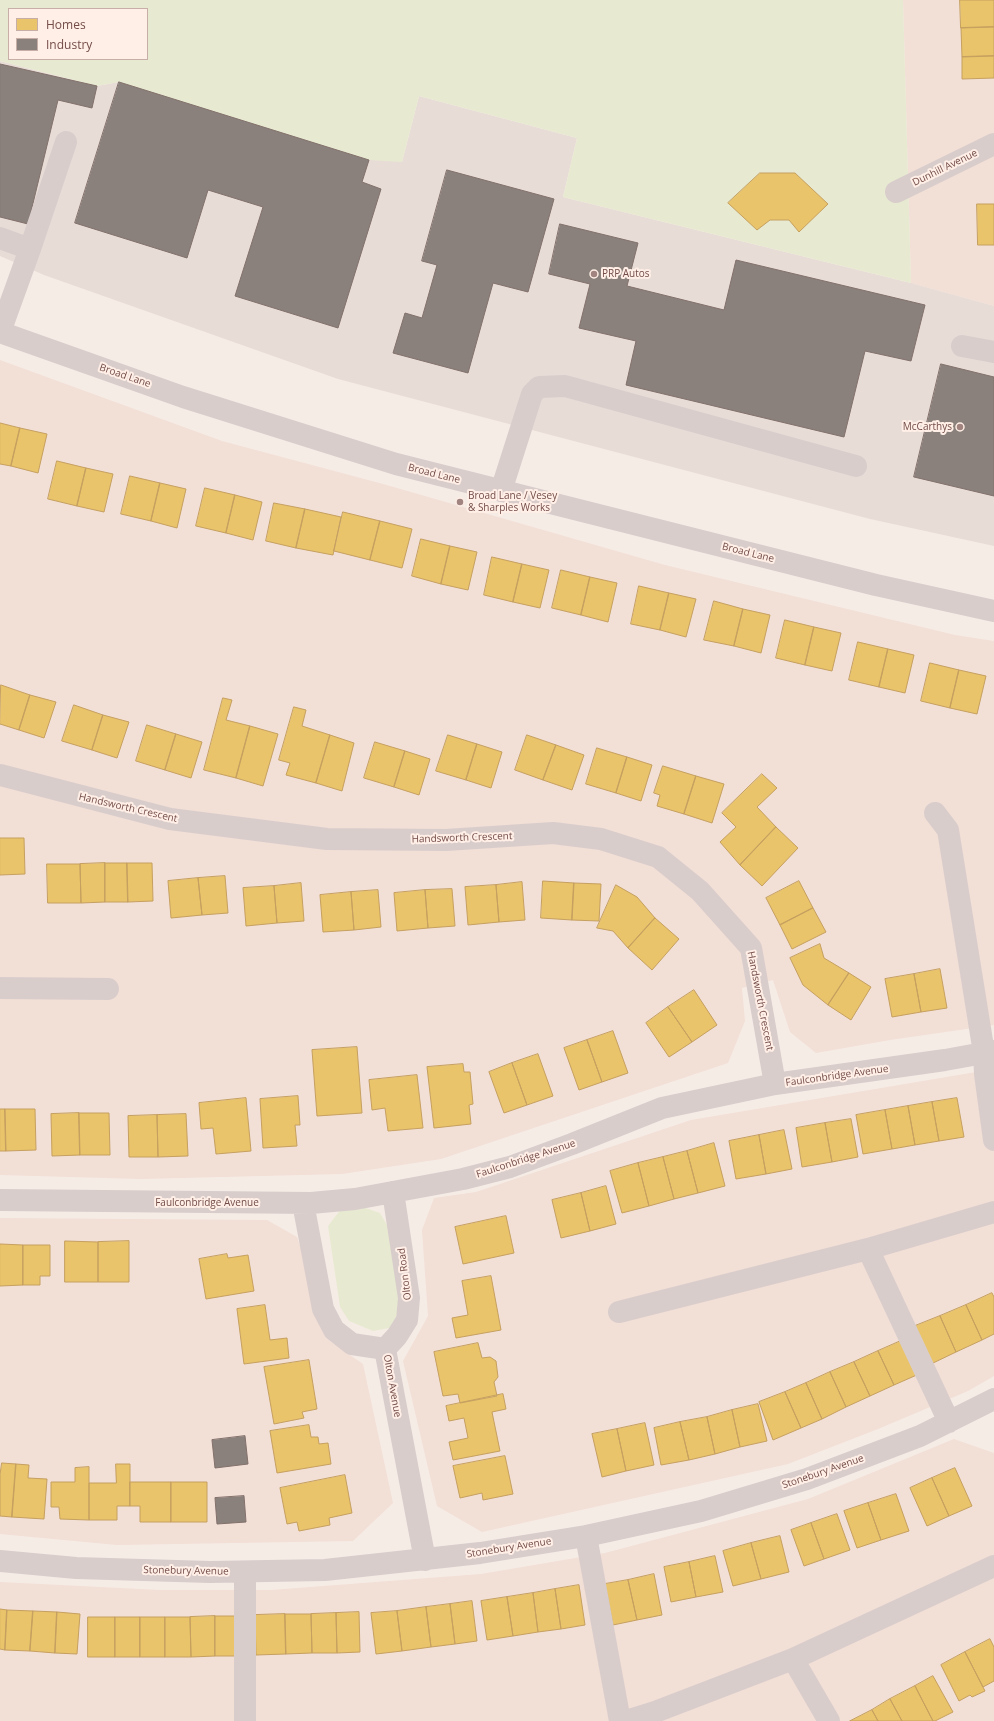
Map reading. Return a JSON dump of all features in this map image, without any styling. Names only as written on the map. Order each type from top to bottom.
[{"type":"street","points":[[0,332],[66,142]]},
{"type":"street","name":"Dunhill Avenue","points":[[896,192],[994,144]]},
{"type":"street","points":[[0,238],[30,249]]},
{"type":"street","name":"Broad Lane","points":[[0,332],[183,397],[396,464],[876,585],[994,611]]},
{"type":"street","points":[[962,346],[994,352]]},
{"type":"street","points":[[501,491],[532,394],[539,387],[565,386],[856,466]]},
{"type":"street","name":"Handsworth Crescent","points":[[0,775],[170,819],[327,839],[446,840],[553,833],[601,839],[658,857],[700,891],[751,948],[775,1084]]},
{"type":"street","points":[[935,813],[948,830],[989,1052],[985,1074],[994,1140]]},
{"type":"street","points":[[0,988],[108,989]]},
{"type":"street","name":"Faulconbridge Avenue","points":[[0,1200],[303,1203],[355,1198],[463,1179],[510,1167],[662,1108],[775,1084],[945,1060],[989,1052]]},
{"type":"street","name":"Olton Road","points":[[385,1349],[397,1336],[407,1320],[409,1298],[393,1192]]},
{"type":"street","name":"Olton Avenue","points":[[303,1203],[323,1310],[334,1330],[352,1344],[385,1349],[425,1560]]},
{"type":"street","points":[[619,1312],[868,1249],[994,1212]]},
{"type":"street","points":[[868,1249],[949,1422]]},
{"type":"street","name":"Stonebury Avenue","points":[[0,1560],[76,1568],[245,1572],[325,1570],[480,1553],[586,1536],[701,1511],[807,1479],[920,1436],[993,1402]]},
{"type":"street","points":[[586,1536],[620,1721]]},
{"type":"street","points":[[626,1721],[655,1712],[793,1659],[994,1566]]},
{"type":"street","points":[[245,1572],[245,1721]]},
{"type":"street","points":[[793,1659],[829,1721]]},
{"type":"shaded area","points":[[903,0],[994,0],[994,306],[911,283]]},
{"type":"shaded area","points":[[0,61],[97,86],[119,82],[402,162],[419,96],[577,138],[563,197],[911,283],[994,306],[994,546],[870,519],[338,379],[44,275],[0,256]]},
{"type":"shaded area","points":[[0,360],[222,441],[383,484],[665,565],[955,635],[994,641],[994,1025],[890,1040],[816,1053],[790,1032],[773,980],[742,988],[745,1021],[728,1063],[441,1159],[342,1174],[142,1179],[0,1175]]},
{"type":"shaded area","points":[[994,1069],[994,1376],[968,1391],[878,1429],[788,1464],[482,1532],[437,1506],[403,1361],[428,1316],[422,1230],[434,1198],[476,1192],[691,1120]]},
{"type":"shaded area","points":[[0,1218],[267,1220],[297,1237],[311,1277],[327,1339],[363,1364],[393,1503],[353,1541],[117,1545],[0,1534]]},
{"type":"shaded area","points":[[954,1439],[994,1453],[994,1721],[0,1721],[0,1582],[160,1590],[271,1590],[481,1574],[605,1553],[808,1499]]},
{"type":"green space","points":[[0,0],[903,0],[911,283],[563,197],[577,138],[419,96],[402,162],[369,160],[119,82],[97,86],[0,61]]},
{"type":"green space","points":[[360,1206],[380,1213],[390,1230],[402,1276],[395,1327],[373,1331],[349,1321],[340,1307],[328,1226],[341,1209]]},
{"type":"building: Homes","points":[[960,0],[994,0],[994,27],[961,28]]},
{"type":"building: Homes","points":[[994,27],[994,56],[962,57],[961,28]]},
{"type":"building: Homes","points":[[994,56],[994,78],[962,79],[962,57]]},
{"type":"building: Homes","points":[[760,173],[795,173],[828,204],[799,232],[789,220],[770,220],[757,230],[728,203]]},
{"type":"building: Homes","points":[[977,204],[994,204],[994,245],[978,245]]},
{"type":"building: Homes","points":[[0,423],[20,428],[11,466],[0,464]]},
{"type":"building: Homes","points":[[20,428],[47,434],[38,473],[11,466]]},
{"type":"building: Homes","points":[[57,461],[86,468],[77,506],[48,499]]},
{"type":"building: Homes","points":[[86,468],[113,474],[104,512],[77,506]]},
{"type":"building: Homes","points":[[130,476],[160,483],[151,521],[121,514]]},
{"type":"building: Homes","points":[[160,483],[186,489],[177,528],[151,521]]},
{"type":"building: Homes","points":[[205,488],[235,495],[226,533],[196,526]]},
{"type":"building: Homes","points":[[235,495],[262,502],[253,540],[226,533]]},
{"type":"building: Homes","points":[[274,503],[305,509],[296,548],[266,541]]},
{"type":"building: Homes","points":[[305,509],[341,517],[333,555],[296,548]]},
{"type":"building: Homes","points":[[343,512],[380,521],[370,560],[334,551]]},
{"type":"building: Homes","points":[[380,521],[412,529],[402,568],[370,560]]},
{"type":"building: Homes","points":[[421,539],[450,546],[441,584],[412,576]]},
{"type":"building: Homes","points":[[450,546],[477,552],[468,590],[441,584]]},
{"type":"building: Homes","points":[[492,557],[522,564],[513,602],[484,595]]},
{"type":"building: Homes","points":[[522,564],[549,570],[540,608],[513,602]]},
{"type":"building: Homes","points":[[561,570],[590,577],[581,615],[552,608]]},
{"type":"building: Homes","points":[[590,577],[617,583],[608,622],[581,615]]},
{"type":"building: Homes","points":[[639,586],[669,593],[660,630],[631,624]]},
{"type":"building: Homes","points":[[669,593],[696,599],[686,637],[660,630]]},
{"type":"building: Homes","points":[[714,601],[743,609],[734,646],[704,640]]},
{"type":"building: Homes","points":[[743,609],[770,615],[761,653],[734,646]]},
{"type":"building: Homes","points":[[785,620],[814,627],[805,665],[776,658]]},
{"type":"building: Homes","points":[[814,627],[841,633],[832,671],[805,665]]},
{"type":"building: Homes","points":[[858,642],[888,649],[879,687],[849,680]]},
{"type":"building: Homes","points":[[888,649],[914,655],[905,693],[879,687]]},
{"type":"building: Homes","points":[[930,663],[959,670],[950,708],[921,701]]},
{"type":"building: Homes","points":[[959,670],[986,676],[977,714],[950,708]]},
{"type":"building: Homes","points":[[1,685],[30,695],[19,730],[0,724]]},
{"type":"building: Homes","points":[[30,695],[56,702],[44,738],[19,730]]},
{"type":"building: Homes","points":[[223,698],[232,700],[226,720],[250,726],[236,778],[204,770]]},
{"type":"building: Homes","points":[[74,705],[103,715],[92,750],[62,741]]},
{"type":"building: Homes","points":[[294,707],[306,710],[302,726],[330,735],[316,783],[286,775],[290,763],[279,760]]},
{"type":"building: Homes","points":[[103,715],[129,722],[117,758],[92,750]]},
{"type":"building: Homes","points":[[147,725],[176,734],[165,770],[136,761]]},
{"type":"building: Homes","points":[[250,726],[278,734],[263,786],[236,778]]},
{"type":"building: Homes","points":[[176,734],[202,742],[191,778],[165,770]]},
{"type":"building: Homes","points":[[330,735],[354,743],[342,791],[316,783]]},
{"type":"building: Homes","points":[[448,735],[477,744],[466,780],[436,771]]},
{"type":"building: Homes","points":[[527,735],[556,745],[543,780],[515,770]]},
{"type":"building: Homes","points":[[375,742],[405,751],[394,787],[364,778]]},
{"type":"building: Homes","points":[[477,744],[502,752],[491,788],[466,780]]},
{"type":"building: Homes","points":[[556,745],[584,755],[572,790],[543,780]]},
{"type":"building: Homes","points":[[597,748],[627,757],[616,793],[586,784]]},
{"type":"building: Homes","points":[[405,751],[430,759],[419,795],[394,787]]},
{"type":"building: Homes","points":[[627,757],[652,765],[641,801],[616,793]]},
{"type":"building: Homes","points":[[663,766],[696,776],[684,814],[657,806],[660,795],[654,793]]},
{"type":"building: Homes","points":[[762,774],[777,788],[757,807],[776,827],[740,865],[720,842],[736,827],[722,813]]},
{"type":"building: Homes","points":[[696,776],[724,784],[712,823],[684,814]]},
{"type":"building: Homes","points":[[776,827],[798,848],[762,886],[740,865]]},
{"type":"building: Homes","points":[[0,838],[24,838],[25,874],[0,875]]},
{"type":"building: Homes","points":[[105,863],[127,863],[128,902],[105,902]]},
{"type":"building: Homes","points":[[105,863],[105,902],[81,903],[80,864]]},
{"type":"building: Homes","points":[[127,863],[152,863],[153,901],[128,902]]},
{"type":"building: Homes","points":[[47,864],[80,864],[81,903],[48,903]]},
{"type":"building: Homes","points":[[225,876],[228,913],[202,915],[198,878]]},
{"type":"building: Homes","points":[[198,878],[202,915],[171,918],[168,881]]},
{"type":"building: Homes","points":[[543,881],[574,883],[572,920],[541,918]]},
{"type":"building: Homes","points":[[799,881],[813,908],[780,925],[766,898]]},
{"type":"building: Homes","points":[[522,882],[525,920],[499,922],[496,885]]},
{"type":"building: Homes","points":[[301,883],[304,921],[277,923],[274,886]]},
{"type":"building: Homes","points":[[574,883],[601,884],[599,921],[572,920]]},
{"type":"building: Homes","points":[[496,885],[499,922],[468,925],[465,887]]},
{"type":"building: Homes","points":[[616,885],[637,897],[655,918],[628,948],[613,931],[597,928]]},
{"type":"building: Homes","points":[[274,886],[277,923],[246,926],[243,888]]},
{"type":"building: Homes","points":[[452,889],[455,926],[428,928],[425,890]]},
{"type":"building: Homes","points":[[378,890],[381,927],[354,930],[351,892]]},
{"type":"building: Homes","points":[[425,890],[428,928],[397,931],[394,893]]},
{"type":"building: Homes","points":[[351,892],[354,930],[323,932],[320,895]]},
{"type":"building: Homes","points":[[813,908],[826,932],[792,949],[780,925]]},
{"type":"building: Homes","points":[[655,918],[679,939],[652,970],[628,948]]},
{"type":"building: Homes","points":[[820,944],[824,958],[849,973],[828,1005],[803,985],[790,958]]},
{"type":"building: Homes","points":[[940,969],[947,1008],[921,1012],[914,974]]},
{"type":"building: Homes","points":[[849,973],[871,987],[851,1020],[828,1005]]},
{"type":"building: Homes","points":[[914,974],[921,1012],[892,1017],[885,979]]},
{"type":"building: Homes","points":[[694,990],[717,1025],[692,1042],[668,1007]]},
{"type":"building: Homes","points":[[668,1007],[692,1042],[669,1057],[646,1023]]},
{"type":"building: Homes","points":[[613,1031],[628,1073],[602,1082],[587,1040]]},
{"type":"building: Homes","points":[[587,1040],[602,1082],[579,1090],[564,1048]]},
{"type":"building: Homes","points":[[357,1047],[362,1113],[317,1116],[312,1050]]},
{"type":"building: Homes","points":[[538,1054],[553,1096],[527,1105],[512,1063]]},
{"type":"building: Homes","points":[[512,1063],[527,1105],[504,1113],[489,1072]]},
{"type":"building: Homes","points":[[463,1064],[464,1072],[470,1072],[473,1104],[469,1105],[471,1124],[434,1128],[427,1067]]},
{"type":"building: Homes","points":[[417,1075],[423,1128],[388,1131],[385,1108],[372,1110],[369,1080]]},
{"type":"building: Homes","points":[[298,1096],[300,1125],[295,1125],[297,1146],[263,1148],[260,1099]]},
{"type":"building: Homes","points":[[246,1098],[251,1151],[216,1154],[213,1128],[201,1129],[199,1103]]},
{"type":"building: Homes","points":[[957,1098],[964,1137],[939,1141],[932,1102]]},
{"type":"building: Homes","points":[[932,1102],[939,1141],[915,1145],[908,1106]]},
{"type":"building: Homes","points":[[908,1106],[915,1145],[892,1149],[885,1110]]},
{"type":"building: Homes","points":[[0,1109],[5,1109],[6,1151],[0,1151]]},
{"type":"building: Homes","points":[[5,1109],[35,1109],[36,1150],[6,1151]]},
{"type":"building: Homes","points":[[885,1110],[892,1149],[863,1154],[856,1115]]},
{"type":"building: Homes","points":[[79,1113],[109,1113],[110,1155],[80,1155]]},
{"type":"building: Homes","points":[[79,1113],[80,1155],[52,1156],[51,1114]]},
{"type":"building: Homes","points":[[186,1114],[188,1156],[158,1157],[157,1115]]},
{"type":"building: Homes","points":[[157,1115],[158,1157],[129,1157],[128,1116]]},
{"type":"building: Homes","points":[[851,1119],[858,1157],[832,1162],[825,1123]]},
{"type":"building: Homes","points":[[825,1123],[832,1162],[802,1167],[796,1128]]},
{"type":"building: Homes","points":[[784,1130],[792,1169],[766,1174],[759,1135]]},
{"type":"building: Homes","points":[[759,1135],[766,1174],[736,1179],[729,1141]]},
{"type":"building: Homes","points":[[714,1143],[725,1186],[698,1193],[687,1151]]},
{"type":"building: Homes","points":[[687,1151],[698,1193],[674,1199],[663,1157]]},
{"type":"building: Homes","points":[[663,1157],[674,1199],[649,1206],[638,1163]]},
{"type":"building: Homes","points":[[638,1163],[649,1206],[622,1213],[610,1171]]},
{"type":"building: Homes","points":[[606,1186],[616,1224],[590,1231],[581,1193]]},
{"type":"building: Homes","points":[[581,1193],[590,1231],[561,1238],[552,1200]]},
{"type":"building: Homes","points":[[506,1216],[514,1253],[463,1264],[455,1227]]},
{"type":"building: Homes","points":[[65,1241],[98,1242],[98,1282],[65,1282]]},
{"type":"building: Homes","points":[[129,1241],[129,1282],[98,1282],[98,1242]]},
{"type":"building: Homes","points":[[0,1244],[23,1245],[23,1285],[0,1286]]},
{"type":"building: Homes","points":[[23,1245],[50,1245],[50,1276],[40,1276],[40,1285],[23,1285]]},
{"type":"building: Homes","points":[[227,1254],[228,1258],[248,1255],[254,1291],[206,1299],[199,1259]]},
{"type":"building: Homes","points":[[491,1276],[501,1330],[456,1338],[452,1318],[468,1315],[462,1281]]},
{"type":"building: Homes","points":[[992,1293],[994,1297],[994,1334],[982,1340],[966,1305]]},
{"type":"building: Homes","points":[[265,1305],[270,1340],[287,1338],[289,1358],[244,1364],[237,1309]]},
{"type":"building: Homes","points":[[966,1305],[982,1340],[956,1352],[940,1316]]},
{"type":"building: Homes","points":[[940,1316],[956,1352],[931,1364],[915,1326]]},
{"type":"building: Homes","points":[[903,1340],[919,1374],[894,1385],[878,1351]]},
{"type":"building: Homes","points":[[478,1343],[482,1358],[490,1357],[496,1361],[498,1377],[494,1382],[497,1396],[460,1403],[458,1394],[443,1396],[434,1352]]},
{"type":"building: Homes","points":[[878,1351],[894,1385],[870,1396],[854,1362]]},
{"type":"building: Homes","points":[[309,1360],[317,1409],[302,1412],[304,1418],[274,1424],[264,1367]]},
{"type":"building: Homes","points":[[854,1362],[870,1396],[846,1407],[830,1372]]},
{"type":"building: Homes","points":[[830,1372],[846,1407],[822,1419],[806,1383]]},
{"type":"building: Homes","points":[[806,1383],[822,1419],[801,1428],[785,1392]]},
{"type":"building: Homes","points":[[785,1392],[801,1428],[773,1440],[759,1402]]},
{"type":"building: Homes","points":[[503,1394],[506,1409],[492,1412],[500,1451],[453,1460],[449,1442],[468,1438],[464,1418],[449,1421],[446,1406]]},
{"type":"building: Homes","points":[[758,1404],[767,1441],[740,1447],[732,1410]]},
{"type":"building: Homes","points":[[732,1410],[740,1447],[715,1454],[707,1417]]},
{"type":"building: Homes","points":[[707,1417],[715,1454],[689,1460],[680,1422]]},
{"type":"building: Homes","points":[[680,1422],[689,1460],[661,1465],[654,1428]]},
{"type":"building: Homes","points":[[645,1423],[654,1465],[626,1471],[617,1429]]},
{"type":"building: Homes","points":[[309,1425],[311,1437],[318,1437],[319,1444],[328,1443],[331,1464],[277,1473],[270,1431]]},
{"type":"building: Homes","points":[[617,1429],[626,1471],[602,1477],[592,1434]]},
{"type":"building: Homes","points":[[505,1456],[513,1494],[483,1500],[482,1493],[460,1498],[453,1466]]},
{"type":"building: Homes","points":[[2,1463],[16,1464],[12,1517],[0,1516],[0,1475]]},
{"type":"building: Homes","points":[[16,1464],[29,1465],[28,1478],[47,1479],[44,1519],[12,1517]]},
{"type":"building: Homes","points":[[116,1464],[130,1464],[130,1506],[117,1506],[117,1520],[89,1520],[89,1483],[116,1483]]},
{"type":"building: Homes","points":[[89,1467],[89,1520],[60,1519],[59,1507],[51,1507],[51,1482],[75,1482],[75,1468]]},
{"type":"building: Homes","points":[[955,1468],[972,1506],[949,1516],[932,1478]]},
{"type":"building: Homes","points":[[345,1475],[352,1513],[329,1518],[330,1525],[299,1531],[297,1522],[287,1524],[280,1488]]},
{"type":"building: Homes","points":[[932,1478],[949,1516],[927,1526],[910,1488]]},
{"type":"building: Homes","points":[[130,1482],[171,1482],[171,1522],[140,1522],[140,1506],[130,1506]]},
{"type":"building: Homes","points":[[171,1482],[207,1482],[207,1522],[171,1522]]},
{"type":"building: Homes","points":[[896,1494],[909,1531],[881,1540],[868,1503]]},
{"type":"building: Homes","points":[[868,1503],[881,1540],[857,1548],[844,1511]]},
{"type":"building: Homes","points":[[837,1514],[850,1550],[824,1559],[811,1523]]},
{"type":"building: Homes","points":[[811,1523],[824,1559],[804,1566],[791,1530]]},
{"type":"building: Homes","points":[[780,1536],[789,1572],[761,1579],[751,1543]]},
{"type":"building: Homes","points":[[751,1543],[761,1579],[733,1586],[723,1551]]},
{"type":"building: Homes","points":[[715,1556],[723,1592],[696,1597],[689,1562]]},
{"type":"building: Homes","points":[[689,1562],[696,1597],[671,1602],[664,1567]]},
{"type":"building: Homes","points":[[654,1574],[662,1615],[637,1620],[628,1580]]},
{"type":"building: Homes","points":[[628,1580],[637,1620],[613,1625],[605,1584]]},
{"type":"building: Homes","points":[[579,1585],[585,1625],[561,1629],[555,1589]]},
{"type":"building: Homes","points":[[555,1589],[561,1629],[538,1632],[533,1593]]},
{"type":"building: Homes","points":[[533,1593],[538,1632],[513,1636],[507,1597]]},
{"type":"building: Homes","points":[[507,1597],[513,1636],[487,1640],[481,1601]]},
{"type":"building: Homes","points":[[472,1601],[477,1641],[455,1644],[450,1604]]},
{"type":"building: Homes","points":[[450,1604],[455,1644],[431,1647],[426,1607]]},
{"type":"building: Homes","points":[[426,1607],[431,1647],[402,1651],[397,1611]]},
{"type":"building: Homes","points":[[0,1609],[7,1610],[5,1650],[0,1649]]},
{"type":"building: Homes","points":[[7,1610],[33,1611],[30,1651],[5,1650]]},
{"type":"building: Homes","points":[[33,1611],[57,1612],[55,1653],[30,1651]]},
{"type":"building: Homes","points":[[397,1611],[402,1651],[376,1654],[371,1613]]},
{"type":"building: Homes","points":[[57,1612],[80,1614],[77,1654],[55,1653]]},
{"type":"building: Homes","points":[[359,1612],[360,1652],[337,1653],[336,1613]]},
{"type":"building: Homes","points":[[336,1613],[337,1653],[312,1653],[311,1614]]},
{"type":"building: Homes","points":[[285,1614],[286,1654],[256,1655],[255,1615]]},
{"type":"building: Homes","points":[[285,1614],[311,1614],[312,1653],[286,1654]]},
{"type":"building: Homes","points":[[215,1616],[238,1616],[238,1656],[215,1656]]},
{"type":"building: Homes","points":[[215,1616],[215,1656],[191,1657],[190,1617]]},
{"type":"building: Homes","points":[[88,1617],[115,1617],[115,1657],[88,1657]]},
{"type":"building: Homes","points":[[115,1617],[140,1617],[140,1657],[115,1657]]},
{"type":"building: Homes","points":[[140,1617],[165,1617],[165,1657],[140,1657]]},
{"type":"building: Homes","points":[[165,1617],[190,1617],[191,1657],[165,1657]]},
{"type":"building: Homes","points":[[990,1639],[994,1647],[994,1681],[983,1687],[965,1652]]},
{"type":"building: Homes","points":[[965,1652],[985,1691],[972,1697],[970,1695],[959,1701],[941,1665]]},
{"type":"building: Homes","points":[[933,1676],[953,1712],[935,1721],[933,1721],[915,1686]]},
{"type":"building: Homes","points":[[915,1686],[933,1721],[902,1721],[890,1699]]},
{"type":"building: Homes","points":[[890,1699],[902,1721],[878,1721],[872,1710]]},
{"type":"building: Homes","points":[[872,1710],[878,1721],[850,1721]]},
{"type":"building: Industry","points":[[0,64],[97,86],[92,108],[58,100],[28,224],[0,217]]},
{"type":"building: Industry","points":[[119,82],[369,160],[362,182],[381,189],[338,328],[235,296],[263,207],[208,190],[187,258],[75,223]]},
{"type":"building: Industry","points":[[447,170],[554,199],[528,292],[493,283],[468,373],[393,353],[405,313],[422,318],[437,265],[422,261]]},
{"type":"building: Industry","points":[[560,224],[638,243],[627,286],[724,310],[736,260],[925,305],[911,361],[865,351],[844,437],[626,385],[636,341],[579,328],[590,284],[549,274]]},
{"type":"building: Industry","name":"McCarthys","points":[[941,364],[994,377],[994,496],[914,477]]},
{"type":"building: Industry","points":[[245,1436],[248,1464],[215,1468],[212,1440]]},
{"type":"building: Industry","points":[[244,1496],[246,1522],[217,1524],[215,1498]]},
{"type":"place","name":"PRP Autos","points":[[594,274]]},
{"type":"place","name":"McCarthys","points":[[960,427]]},
{"type":"place","name":"Broad Lane / Vesey & Sharples Works","points":[[460,502]]}]
